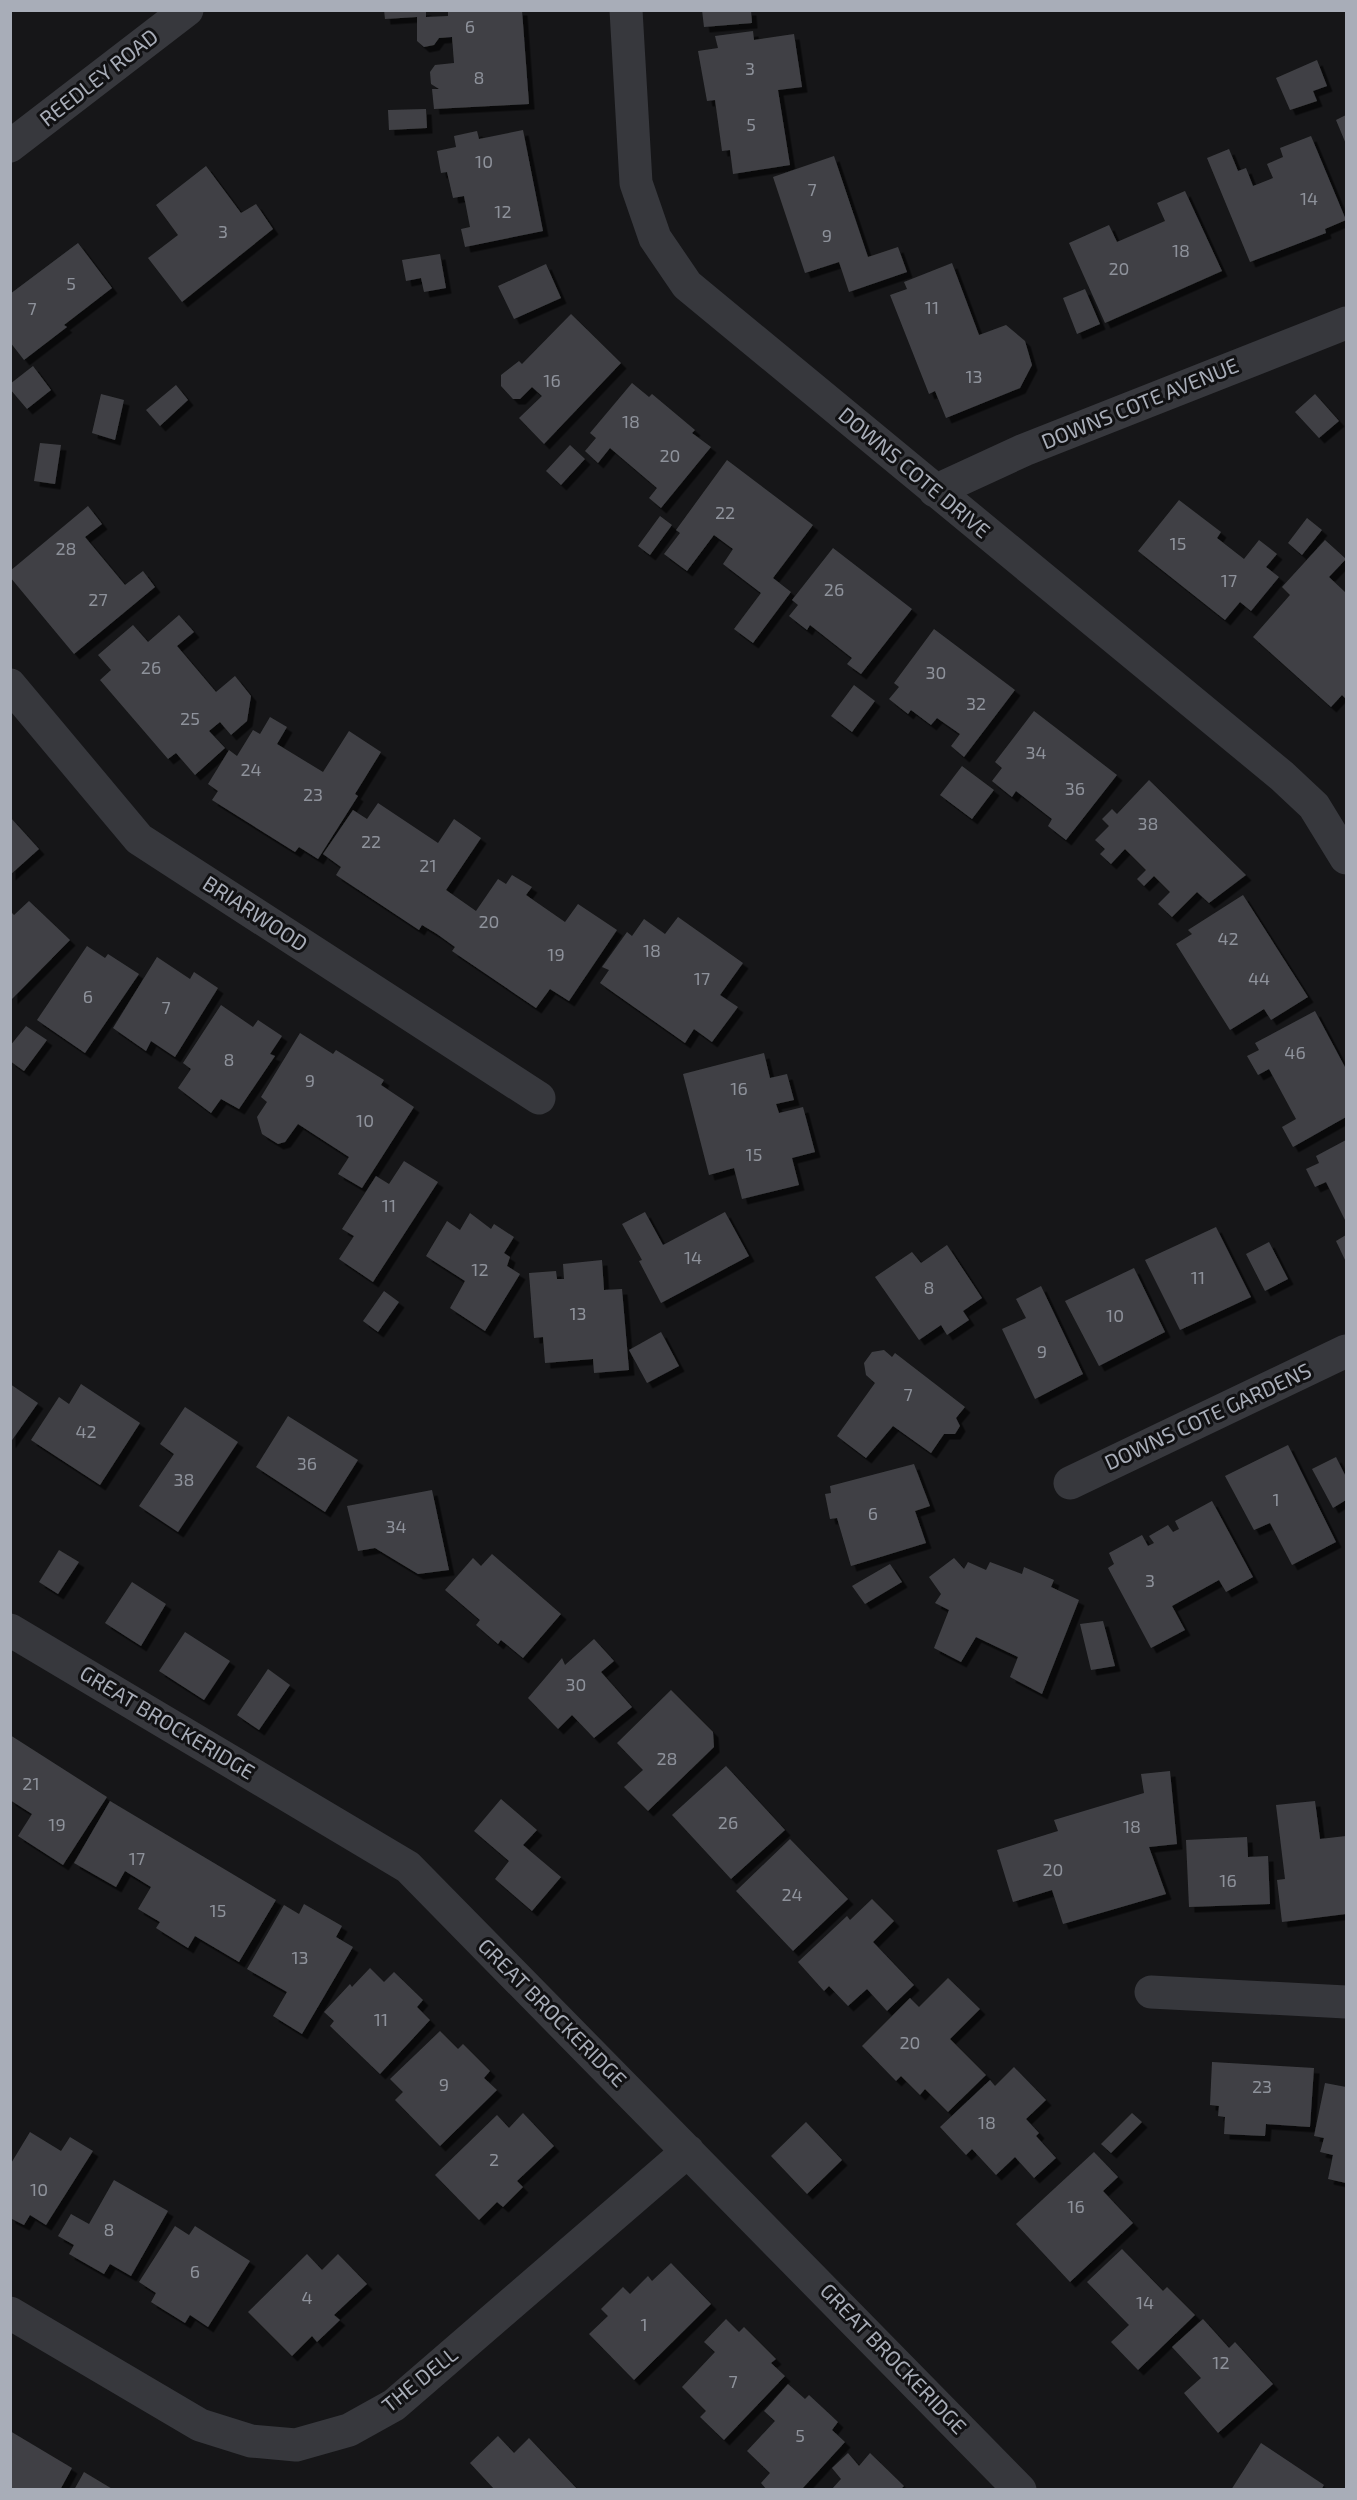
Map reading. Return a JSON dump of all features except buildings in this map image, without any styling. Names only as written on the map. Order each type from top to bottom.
[{"type":"street","name":"REEDLEY ROAD","points":[[10,146],[186,10]]},
{"type":"street","name":"DOWNS COTE DRIVE","points":[[626,10],[636,183],[655,238],[687,285],[1282,776],[1314,806],[1347,858]]},
{"type":"street","name":"DOWNS COTE AVENUE","points":[[935,490],[1024,450],[1347,323]]},
{"type":"street","name":"BRIARWOOD","points":[[10,685],[139,839],[539,1098]]},
{"type":"street","name":"DOWNS COTE GARDENS","points":[[1070,1483],[1347,1351]]},
{"type":"street","name":"GREAT BROCKERIDGE","points":[[10,1630],[408,1867],[1020,2490]]},
{"type":"street","points":[[1151,1992],[1347,2002]]},
{"type":"street","name":"THE DELL","points":[[10,2313],[200,2425],[251,2440],[296,2445],[349,2430],[394,2405],[688,2151]]}]
